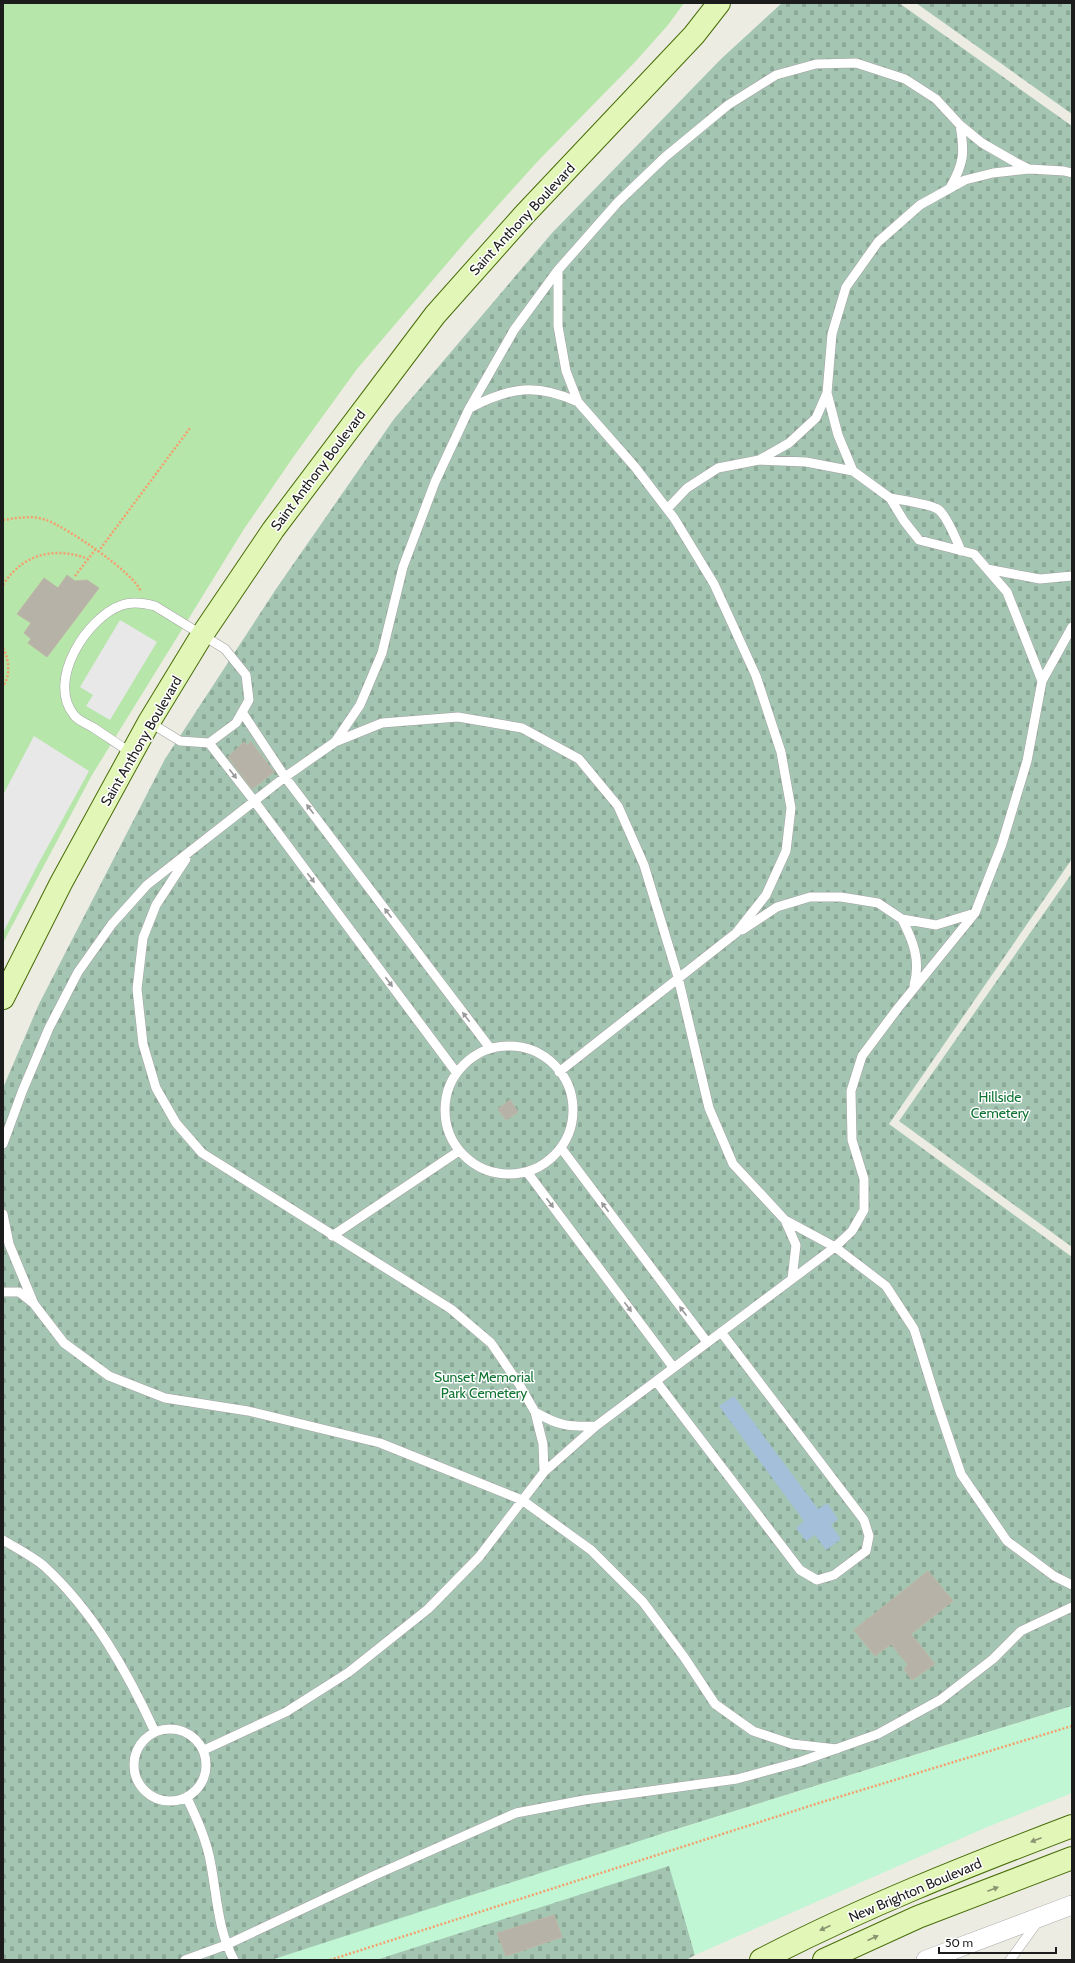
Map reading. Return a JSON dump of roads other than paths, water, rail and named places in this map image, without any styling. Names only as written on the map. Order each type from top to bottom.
[{"type":"street","name":"Saint Anthony Boulevard","points":[[3,998],[61,882],[149,722],[202,635],[273,530],[435,315],[524,214],[694,35],[719,3]]},
{"type":"street","name":"New Brighton Boulevard","points":[[761,1960],[802,1938],[969,1865],[1072,1826]]},
{"type":"street","name":"New Brighton Boulevard","points":[[824,1960],[918,1917],[1072,1858]]},
{"type":"street","points":[[926,1960],[1072,1905]]},
{"type":"lane","points":[[335,742],[360,705],[382,653],[403,567],[435,482],[469,409],[514,330],[558,270],[618,202],[665,157],[728,104],[776,75],[816,64],[856,63],[905,79],[936,100],[960,125],[982,143],[1030,169]]},
{"type":"lane","points":[[950,189],[960,170],[963,155],[964,147],[960,125]]},
{"type":"lane","points":[[853,471],[838,435],[827,394],[832,334],[846,287],[878,242],[920,205],[965,180],[993,173],[1030,169],[1064,171],[1072,173]]},
{"type":"lane","points":[[558,270],[558,326],[566,371],[578,402],[635,467],[667,509],[714,584],[756,676],[781,752],[791,808],[786,851],[766,895],[736,933]]},
{"type":"lane","points":[[469,409],[492,397],[527,389],[557,392],[578,402]]},
{"type":"lane","points":[[759,460],[789,443],[816,418],[827,394]]},
{"type":"lane","points":[[667,509],[687,488],[718,468],[759,460],[806,462],[853,471],[890,498],[904,521],[919,540],[974,554],[1007,592],[1042,681]]},
{"type":"lane","points":[[890,498],[913,502],[938,510],[955,535],[961,551]]},
{"type":"lane","points":[[987,569],[1040,579],[1072,576]]},
{"type":"lane","points":[[132,754],[74,716],[68,705],[65,680],[73,653],[95,622],[108,612],[122,605],[146,603],[155,606],[225,649],[246,675],[249,700],[236,723],[209,743],[180,741],[149,722]]},
{"type":"lane","points":[[204,1750],[286,1712],[349,1672],[428,1609],[479,1557],[544,1472],[596,1426],[673,1367],[835,1248],[852,1231],[864,1210],[864,1179],[852,1140],[851,1091],[862,1056],[975,913],[1002,844],[1026,761],[1042,681],[1072,627]]},
{"type":"lane","points":[[242,712],[285,777],[490,1048]]},
{"type":"lane","points":[[3,1144],[22,1092],[49,1028],[78,972],[112,924],[147,885],[190,853],[285,777],[335,742],[382,722],[458,717],[522,728],[579,759],[618,806],[621,812],[644,865],[678,977],[710,1108],[733,1164],[785,1220],[835,1248],[886,1286],[914,1329],[961,1474],[1007,1541],[1054,1576],[1072,1585]]},
{"type":"lane","points":[[209,743],[255,802],[456,1072]]},
{"type":"lane","points":[[190,853],[156,905],[143,938],[137,989],[143,1044],[156,1088],[176,1123],[202,1153],[332,1236],[451,1309],[491,1343],[519,1384],[535,1412],[542,1444],[544,1472]]},
{"type":"lane","points":[[559,1072],[678,977],[736,933],[777,907],[810,897],[841,897],[878,903],[902,918],[936,924],[975,913]]},
{"type":"lane","points":[[902,918],[913,941],[916,956],[918,972],[913,990]]},
{"type":"lane","points":[[513,1045],[532,1050],[551,1061],[559,1072],[567,1082],[573,1113],[570,1131],[561,1148],[548,1161],[527,1172],[507,1174],[485,1170],[469,1161],[458,1151],[451,1140],[444,1112],[450,1082],[456,1072],[472,1056],[490,1048],[513,1045]]},
{"type":"lane","points":[[561,1148],[707,1342]]},
{"type":"lane","points":[[332,1236],[458,1151]]},
{"type":"lane","points":[[527,1172],[673,1367]]},
{"type":"lane","points":[[3,1214],[9,1244],[34,1304]]},
{"type":"lane","points":[[785,1220],[796,1245],[792,1279]]},
{"type":"lane","points":[[3,1292],[19,1292],[34,1304],[64,1343],[109,1376],[165,1398],[248,1411],[380,1443],[522,1500],[591,1550],[643,1602],[684,1657],[715,1704],[753,1731],[792,1744],[837,1749]]},
{"type":"lane","points":[[656,1381],[800,1570],[817,1580],[834,1575],[866,1551],[869,1536],[864,1520],[721,1332]]},
{"type":"lane","points":[[535,1412],[551,1421],[570,1427],[596,1426]]},
{"type":"lane","points":[[3,1540],[42,1565],[75,1597],[111,1648],[143,1707],[154,1732]]},
{"type":"lane","points":[[185,1960],[226,1945],[373,1876],[516,1813],[584,1800],[737,1779],[799,1762],[878,1734],[940,1700],[992,1659],[1021,1631],[1072,1607]]},
{"type":"lane","points":[[171,1728],[193,1736],[204,1750],[206,1772],[200,1787],[188,1798],[177,1802],[159,1800],[142,1789],[134,1770],[136,1752],[144,1740],[154,1732],[171,1728]]},
{"type":"lane","points":[[188,1798],[200,1825],[210,1863],[226,1945],[234,1960]]},
{"type":"lane","points":[[1010,1960],[1041,1917]]},
{"type":"water","points":[[734,1396],[818,1509],[827,1503],[838,1519],[831,1525],[841,1539],[826,1550],[815,1535],[806,1541],[796,1528],[804,1521],[719,1406]]},
{"type":"park label","name":"Hillside Cemetery","points":[[1000,1106]]},
{"type":"park label","name":"Sunset Memorial Park Cemetery","points":[[484,1386]]}]
